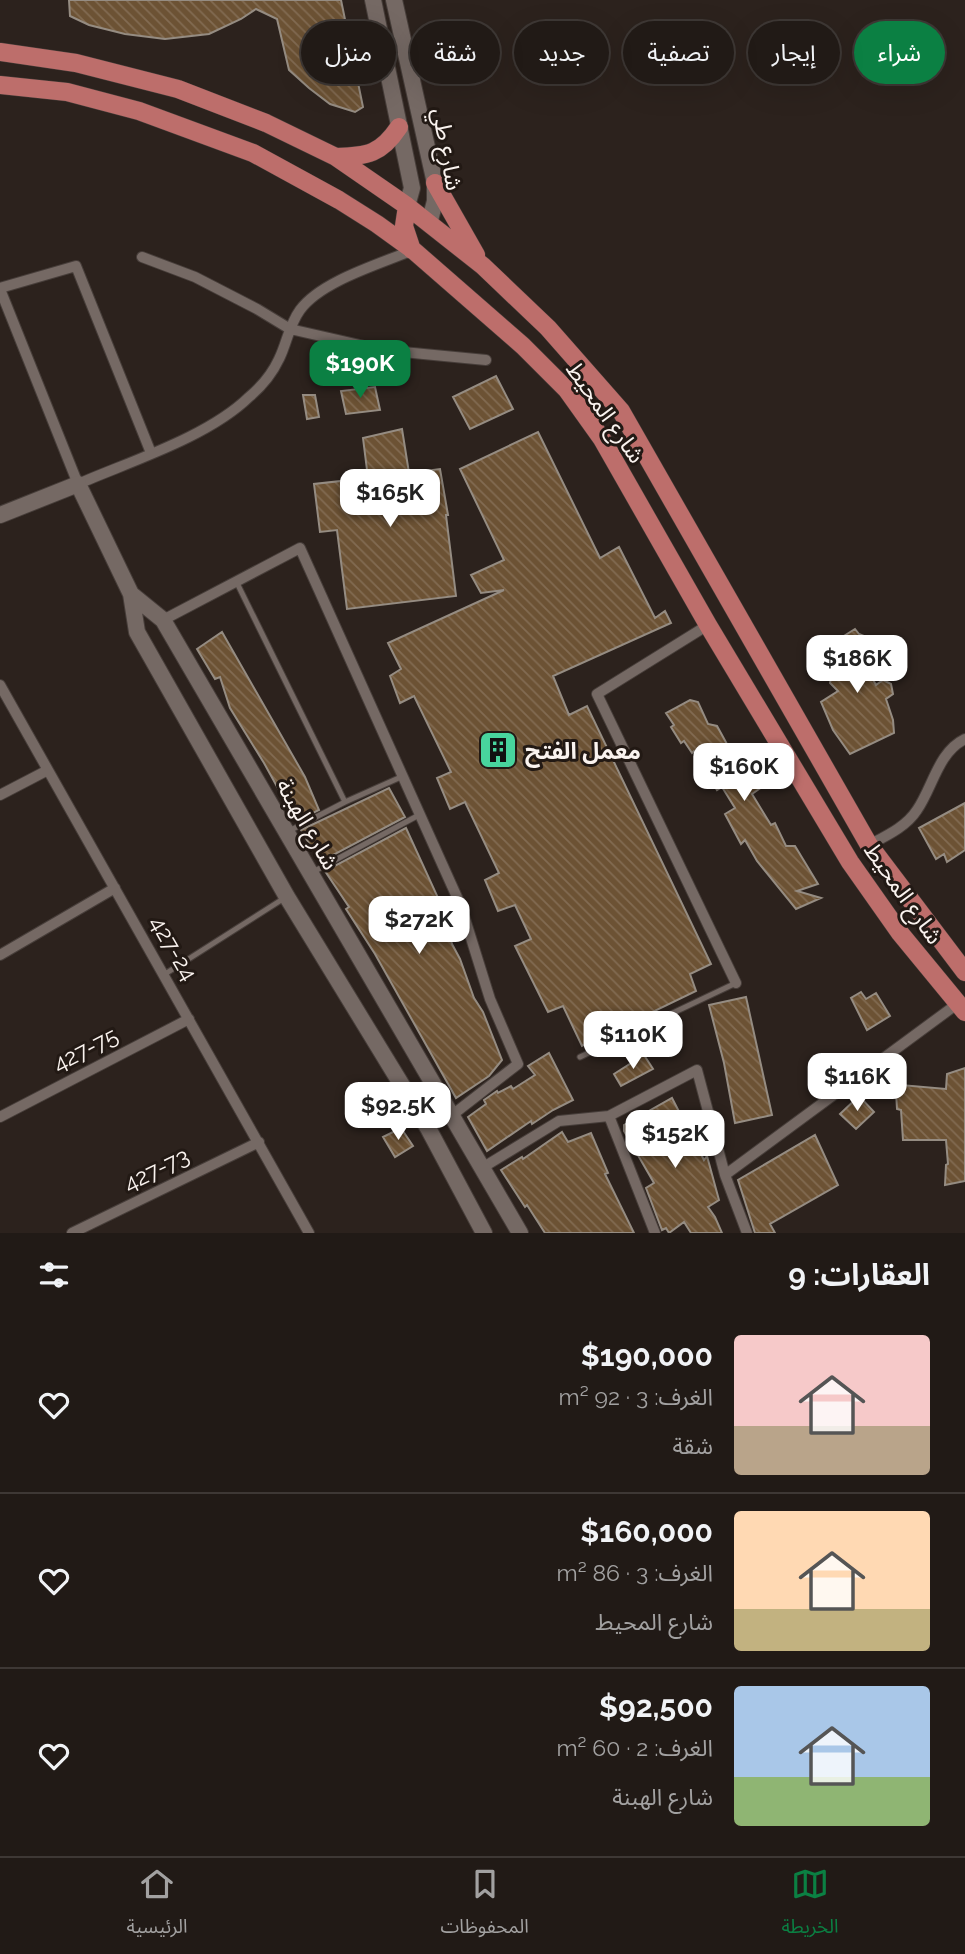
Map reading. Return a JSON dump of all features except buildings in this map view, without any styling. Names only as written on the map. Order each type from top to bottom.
[{"type":"main road","name":"شارع المحيط","points":[[0,52],[76,63],[178,89],[266,123],[337,157],[407,206],[483,267],[548,328],[621,411],[869,845],[965,972]]},
{"type":"main road","name":"شارع المحيط","points":[[0,85],[67,92],[139,111],[253,153],[339,200],[373,223],[418,255],[523,345],[567,390],[601,439],[708,625],[850,862],[900,933],[961,1008]]},
{"type":"main road","points":[[337,157],[375,152],[388,143],[399,127]]},
{"type":"main road","points":[[435,183],[457,226],[483,267]]},
{"type":"main road","points":[[390,195],[386,213],[373,223],[404,232],[429,224]]},
{"type":"main road","points":[[407,206],[404,232],[418,255],[438,239],[447,238]]},
{"type":"street","name":"شارع طي","points":[[373,0],[412,188],[407,206]]},
{"type":"street","name":"شارع طي","points":[[394,0],[435,183],[435,201],[429,224]]},
{"type":"street","points":[[1,511],[78,484],[194,435],[248,399],[265,380],[279,360],[290,329],[302,308],[338,282],[418,255]]},
{"type":"street","points":[[142,257],[195,277],[290,329],[382,350],[486,360]]},
{"type":"street","points":[[78,484],[0,288],[76,266],[151,453]]},
{"type":"street","name":"شارع الهبنة","points":[[78,484],[131,594],[137,632],[287,897],[428,1128],[484,1233]]},
{"type":"street","points":[[163,620],[300,548],[461,906],[490,999],[518,1064],[451,1116],[428,1128]]},
{"type":"street","name":"شارع الهبنة","points":[[131,594],[163,620],[520,1233]]},
{"type":"street","points":[[708,625],[597,694],[736,982]]},
{"type":"street","name":"427-24","points":[[0,685],[309,1233]]},
{"type":"street","points":[[869,845],[911,818],[918,810],[949,751],[965,739]]},
{"type":"street","points":[[0,795],[48,770]]},
{"type":"street","points":[[0,955],[115,888]]},
{"type":"street","points":[[725,1175],[961,1008]]},
{"type":"street","name":"427-75","points":[[0,1117],[189,1019]]},
{"type":"street","points":[[482,1168],[559,1121],[609,1116],[697,1070],[725,1175],[747,1233]]},
{"type":"street","points":[[609,1116],[655,1233]]},
{"type":"street","name":"427-73","points":[[72,1233],[259,1142]]},
{"type":"lane","points":[[236,581],[345,802]]},
{"type":"lane","points":[[286,832],[401,777]]},
{"type":"lane","points":[[310,873],[419,815]]},
{"type":"lane","points":[[165,974],[287,897]]},
{"type":"lane","points":[[580,1057],[736,982]]},
{"type":"place","name":"معمل الفتح","points":[[498,750]]}]
